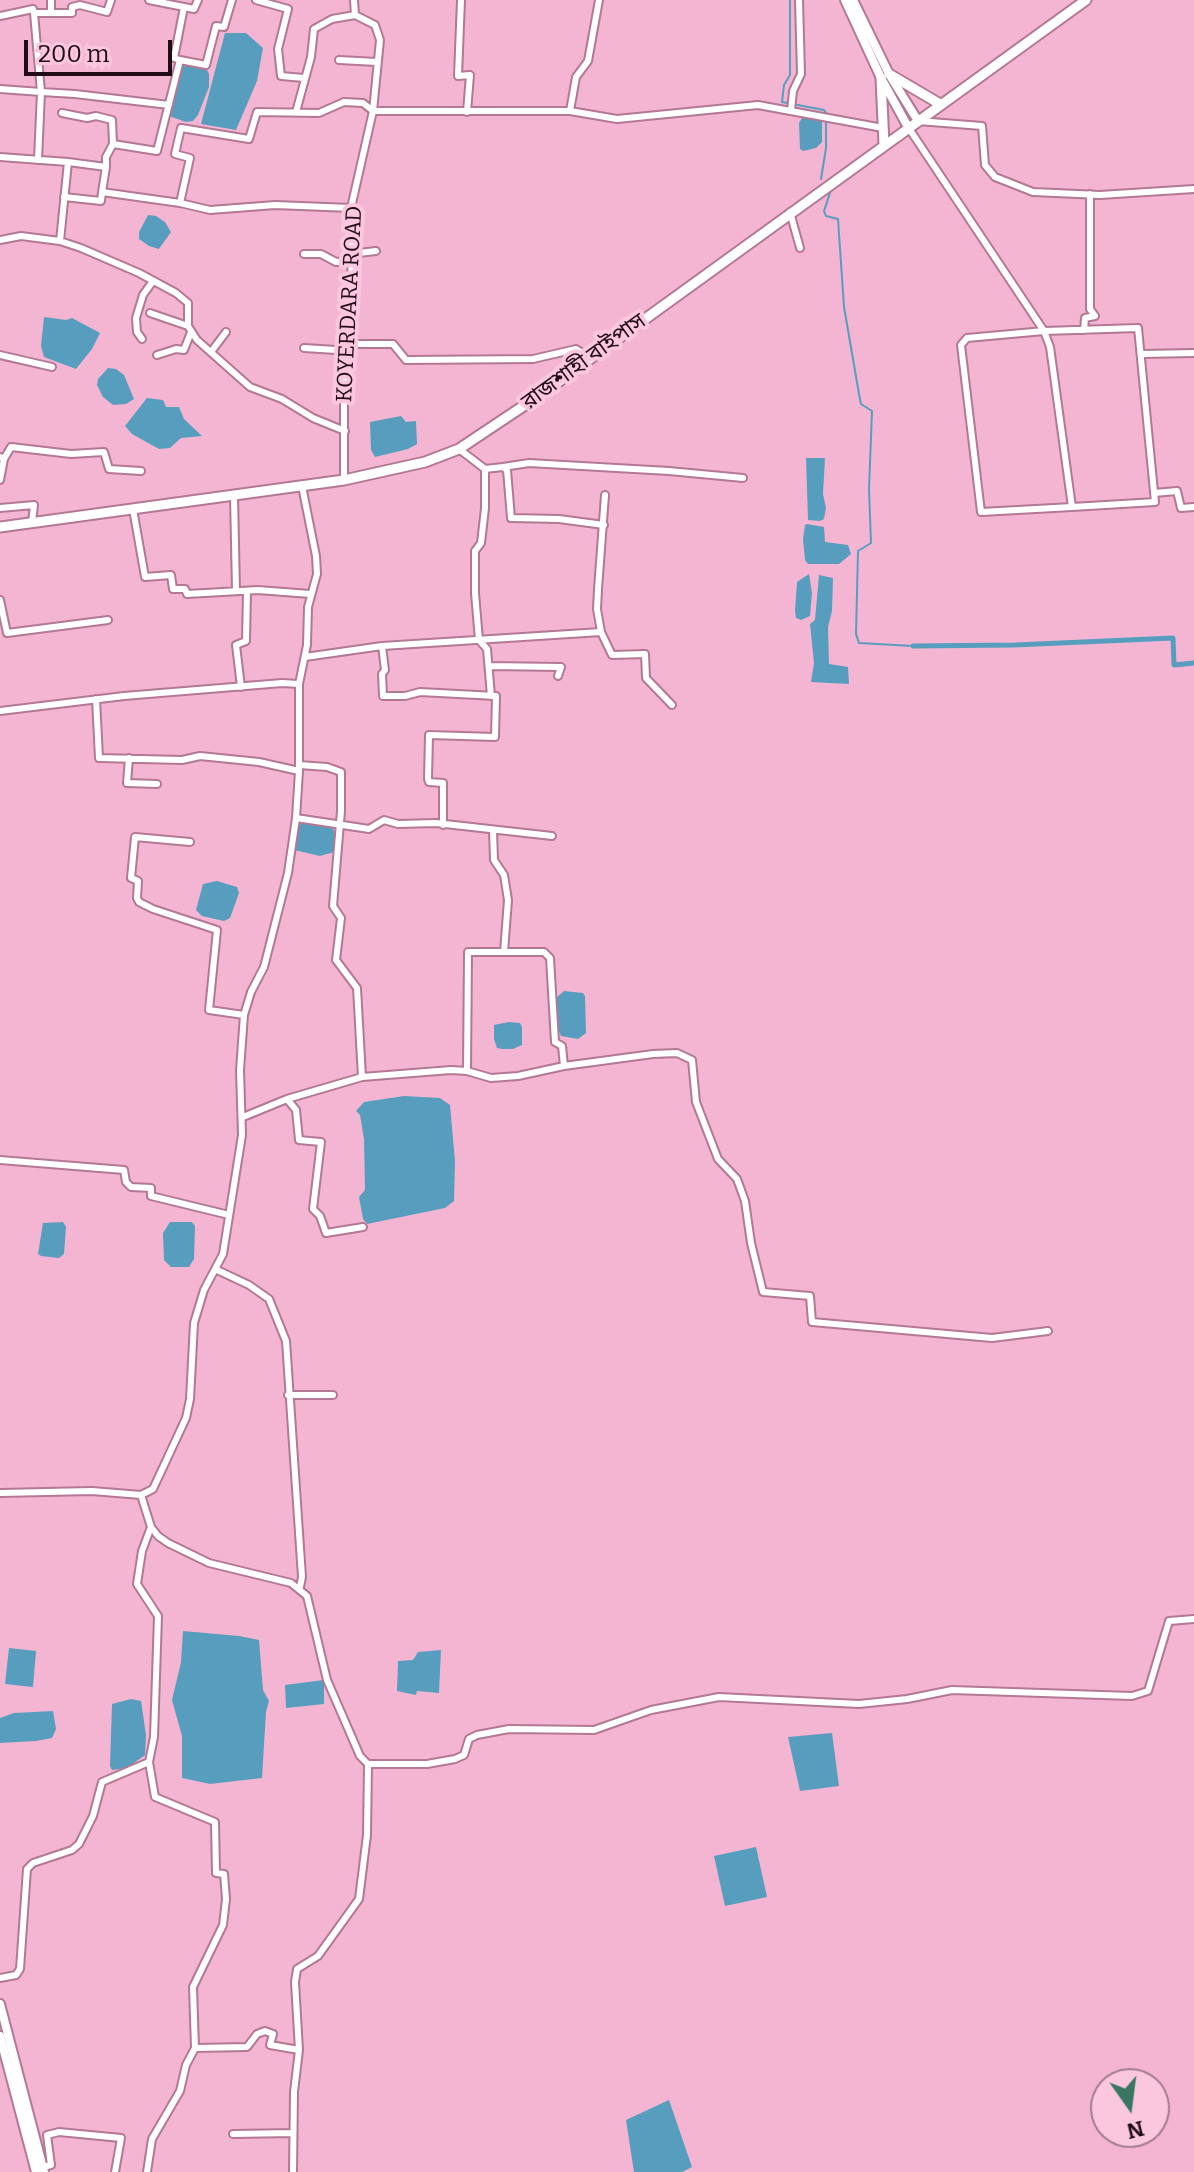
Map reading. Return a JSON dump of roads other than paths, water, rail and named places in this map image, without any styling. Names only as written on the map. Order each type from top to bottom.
[{"type":"highway","name":"রাজশাহী বাইপাস","points":[[0,527],[344,480],[425,462],[459,449],[591,358],[1086,0]]},
{"type":"highway","points":[[884,145],[885,76],[940,104]]},
{"type":"main road","points":[[845,0],[885,76],[918,121]]},
{"type":"main road","points":[[853,0],[908,127]]},
{"type":"main road","points":[[0,2004],[28,2128]]},
{"type":"main road","points":[[0,2036],[41,2170]]},
{"type":"street","points":[[31,0],[41,92],[38,160]]},
{"type":"street","points":[[51,0],[51,13]]},
{"type":"street","points":[[0,16],[34,11],[72,13],[72,7],[80,5],[107,12],[111,0]]},
{"type":"street","points":[[149,0],[194,9],[198,0]]},
{"type":"street","points":[[184,7],[174,58],[206,65],[216,26],[224,27],[232,0]]},
{"type":"street","points":[[256,0],[288,9],[278,49],[281,76],[304,78]]},
{"type":"street","points":[[296,112],[311,57],[314,29],[332,19],[355,15],[354,0]]},
{"type":"street","points":[[461,0],[458,76],[470,75],[467,112]]},
{"type":"street","points":[[570,111],[576,77],[588,61],[599,0]]},
{"type":"street","points":[[791,111],[793,91],[801,74],[799,0]]},
{"type":"street","name":"KOYERDARA ROAD","points":[[344,480],[344,388],[351,346],[351,208],[373,111],[379,31],[375,25],[355,15]]},
{"type":"street","points":[[113,144],[157,151],[180,60]]},
{"type":"street","points":[[339,60],[377,62]]},
{"type":"street","points":[[0,89],[169,105]]},
{"type":"street","points":[[180,203],[190,158],[175,154],[181,128],[249,139],[257,112],[319,113],[344,102],[363,103],[373,111],[570,111],[617,119],[758,105],[884,128]]},
{"type":"street","points":[[62,113],[112,120],[113,144],[106,157],[101,201],[64,197]]},
{"type":"street","points":[[918,121],[982,126],[985,165],[995,177],[1033,192],[1090,194],[1194,189]]},
{"type":"street","points":[[908,127],[1044,331],[1050,347],[1072,507]]},
{"type":"street","points":[[0,157],[106,167]]},
{"type":"street","points":[[60,241],[68,162]]},
{"type":"street","points":[[102,192],[210,210],[275,205],[351,208]]},
{"type":"street","points":[[1084,330],[1085,318],[1095,316],[1090,309],[1090,194]]},
{"type":"street","points":[[790,212],[800,248]]},
{"type":"street","points":[[0,240],[21,236],[60,241],[153,281],[186,300],[190,329],[184,350],[176,349],[157,355]]},
{"type":"street","points":[[304,254],[321,254],[336,262],[376,251]]},
{"type":"street","points":[[142,339],[137,332],[136,318],[143,295],[153,281]]},
{"type":"street","points":[[150,313],[190,329],[211,352],[254,389],[282,399],[313,418],[345,431]]},
{"type":"street","points":[[1138,328],[1155,502],[981,512],[961,345],[967,338],[1084,330],[1138,328]]},
{"type":"street","points":[[211,352],[226,332]]},
{"type":"street","points":[[304,348],[336,350],[351,346],[393,344],[406,360],[533,359],[576,349],[591,358]]},
{"type":"street","points":[[1141,354],[1194,353]]},
{"type":"street","points":[[0,355],[52,367]]},
{"type":"street","points":[[0,479],[2,458],[11,447],[71,454],[104,452],[109,469],[141,471]]},
{"type":"street","points":[[459,449],[485,469],[529,463],[743,478]]},
{"type":"street","points":[[503,467],[507,470],[511,518],[559,519],[604,525]]},
{"type":"street","points":[[485,469],[481,543],[475,551],[479,640],[487,649],[491,696]]},
{"type":"street","points":[[0,1493],[92,1491],[141,1495],[153,1489],[186,1418],[194,1323],[204,1290],[223,1254],[242,1135],[240,1070],[244,1015],[264,967],[288,873],[296,818],[299,684],[305,657],[310,594],[317,574],[302,486]]},
{"type":"street","points":[[1154,493],[1177,491],[1181,508],[1194,507]]},
{"type":"street","points":[[234,495],[236,591]]},
{"type":"street","points":[[605,495],[597,609],[601,632],[612,655],[645,654],[646,678],[672,705]]},
{"type":"street","points":[[0,508],[34,505],[32,523]]},
{"type":"street","points":[[133,509],[145,577],[171,575],[173,589],[185,589],[187,594],[247,591],[310,594]]},
{"type":"street","points":[[241,687],[236,645],[246,641],[247,591]]},
{"type":"street","points":[[0,600],[7,633],[108,620]]},
{"type":"street","points":[[305,657],[382,646],[601,632]]},
{"type":"street","points":[[382,646],[385,670],[382,674],[383,696],[420,692],[496,696],[495,737],[429,735],[428,779],[429,782],[443,783],[443,825]]},
{"type":"street","points":[[489,666],[561,667],[558,676]]},
{"type":"street","points":[[0,711],[96,699],[299,684]]},
{"type":"street","points":[[96,699],[99,758],[226,758],[299,768],[327,767],[341,772],[333,906],[341,918],[336,960],[357,988],[362,1077]]},
{"type":"street","points":[[129,758],[127,783],[157,784]]},
{"type":"street","points":[[296,818],[369,829],[384,820],[398,824],[443,825],[552,836]]},
{"type":"street","points":[[493,830],[494,860],[504,875],[508,900],[504,952]]},
{"type":"street","points":[[190,842],[135,837],[131,878],[138,881],[137,898],[153,909],[217,930],[209,1010],[244,1015]]},
{"type":"street","points":[[467,1071],[468,952],[544,952],[550,958],[555,1042],[562,1046],[564,1066]]},
{"type":"street","points":[[243,1117],[287,1099],[362,1077],[467,1071],[491,1078],[518,1076],[564,1066],[677,1053],[692,1060],[696,1102],[718,1159],[737,1179],[745,1201],[763,1292],[810,1296],[812,1322],[992,1338],[1048,1331]]},
{"type":"street","points":[[287,1099],[296,1110],[299,1140],[321,1142],[313,1209],[320,1216],[326,1233],[363,1227]]},
{"type":"street","points":[[0,1160],[124,1170],[126,1182],[131,1187],[151,1188],[150,1195],[157,1199],[229,1215]]},
{"type":"street","points":[[215,1269],[249,1285],[269,1299],[286,1341],[302,1577],[300,1587]]},
{"type":"street","points":[[288,1395],[333,1395]]},
{"type":"street","points":[[141,1495],[151,1527],[168,1543],[209,1563],[300,1587],[307,1596],[327,1680],[360,1756],[368,1764],[427,1764],[455,1759],[464,1755],[469,1739],[477,1735],[509,1729],[594,1730],[651,1710],[719,1697],[859,1704],[964,1690],[1132,1696],[1148,1691],[1169,1621],[1194,1619]]},
{"type":"street","points":[[147,2172],[152,2139],[180,2091],[186,2065],[195,2048],[193,1987],[223,1925],[226,1899],[224,1874],[216,1873],[215,1822],[155,1797],[149,1762],[154,1737],[158,1616],[137,1584],[142,1551],[151,1527]]},
{"type":"street","points":[[0,1978],[16,1975],[20,1969],[27,1869],[33,1863],[72,1850],[79,1844],[93,1816],[102,1782],[149,1762]]},
{"type":"street","points":[[293,2172],[294,2092],[299,2050],[297,1969],[318,1956],[359,1899],[367,1835],[368,1764]]},
{"type":"street","points":[[195,2048],[247,2047],[257,2034],[265,2031],[273,2034],[270,2045],[299,2050]]},
{"type":"street","points":[[41,2170],[51,2165],[47,2135],[59,2132],[121,2138],[115,2172]]},
{"type":"street","points":[[233,2134],[293,2133]]},
{"type":"water","points":[[225,33],[246,33],[263,48],[257,81],[236,130],[201,124]]},
{"type":"water","points":[[183,61],[206,68],[209,74],[209,87],[198,115],[193,121],[186,122],[169,116]]},
{"type":"water","points":[[805,117],[822,121],[822,142],[816,148],[803,151],[800,149],[799,123]]},
{"type":"water","points":[[148,215],[165,222],[171,232],[159,249],[139,239],[139,232]]},
{"type":"water","points":[[44,317],[72,318],[100,333],[76,369],[44,357],[41,346]]},
{"type":"water","points":[[108,368],[124,375],[134,399],[126,404],[113,405],[103,397],[97,385],[98,379]]},
{"type":"water","points":[[147,398],[163,400],[166,407],[179,407],[184,419],[202,436],[181,438],[170,448],[159,449],[132,434],[125,426]]},
{"type":"water","points":[[401,416],[406,422],[416,421],[417,444],[375,457],[371,450],[370,422]]},
{"type":"water","points":[[806,458],[825,458],[823,494],[826,508],[824,519],[820,521],[808,520]]},
{"type":"water","points":[[807,524],[824,527],[825,542],[848,545],[851,554],[839,564],[808,564],[803,539]]},
{"type":"water","points":[[809,574],[812,593],[810,616],[801,620],[796,618],[795,611],[797,582]]},
{"type":"water","points":[[819,575],[833,578],[828,627],[829,664],[848,667],[849,684],[811,682],[814,663],[810,624],[815,620]]},
{"type":"water","points":[[304,822],[332,825],[336,838],[334,852],[320,856],[294,850],[297,827]]},
{"type":"water","points":[[217,881],[237,887],[239,893],[230,918],[224,921],[202,916],[196,910],[203,884]]},
{"type":"water","points":[[564,991],[583,993],[585,996],[586,1033],[578,1039],[561,1036],[556,1024],[556,998]]},
{"type":"water","points":[[520,1023],[522,1045],[513,1049],[497,1048],[494,1025]]},
{"type":"water","points":[[404,1096],[440,1098],[450,1105],[455,1161],[454,1201],[445,1208],[367,1224],[363,1219],[359,1197],[365,1190],[364,1139],[360,1115],[356,1111],[364,1102]]},
{"type":"water","points":[[63,1222],[66,1227],[64,1254],[59,1258],[38,1254],[43,1223]]},
{"type":"water","points":[[170,1222],[192,1222],[195,1226],[194,1259],[189,1267],[171,1267],[164,1260],[163,1233]]},
{"type":"water","points":[[183,1631],[259,1640],[263,1690],[269,1701],[262,1778],[210,1784],[182,1778],[182,1736],[172,1700],[181,1662]]},
{"type":"water","points":[[9,1648],[36,1651],[33,1687],[5,1684]]},
{"type":"water","points":[[441,1650],[439,1693],[417,1691],[416,1695],[397,1691],[398,1661],[413,1660],[418,1652]]},
{"type":"water","points":[[324,1680],[324,1704],[286,1708],[285,1685]]},
{"type":"water","points":[[131,1699],[141,1701],[146,1735],[145,1755],[127,1768],[112,1770],[112,1704]]},
{"type":"water","points":[[53,1711],[56,1729],[52,1738],[0,1743],[0,1718],[14,1713]]},
{"type":"water","points":[[832,1733],[839,1786],[800,1791],[788,1737]]},
{"type":"water","points":[[756,1847],[767,1897],[725,1906],[714,1856]]},
{"type":"water","points":[[669,2100],[692,2167],[682,2172],[634,2172],[626,2120]]},
{"type":"waterway","points":[[790,0],[790,75],[784,85],[782,102],[824,110],[827,114]]},
{"type":"waterway","points":[[821,179],[826,120]]},
{"type":"waterway","points":[[830,193],[824,211],[826,216],[838,219],[844,307],[859,394],[861,404],[872,411],[869,489],[871,543],[858,551],[856,634],[859,643],[913,646]]},
{"type":"waterway","points":[[913,646],[1173,638],[1174,665],[1194,663]]}]
